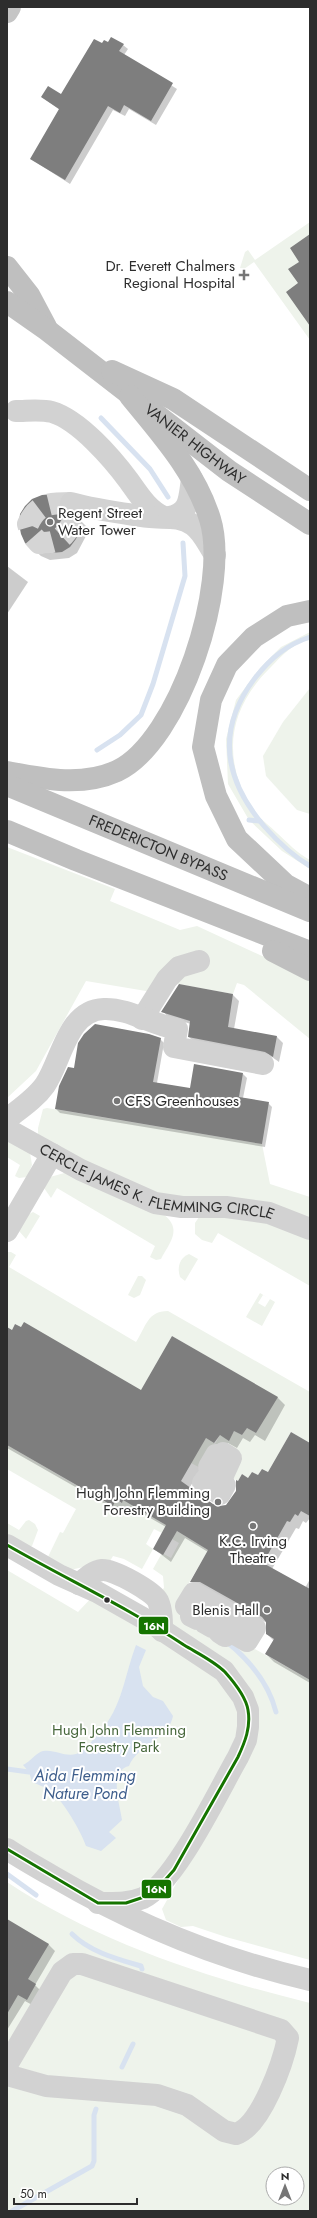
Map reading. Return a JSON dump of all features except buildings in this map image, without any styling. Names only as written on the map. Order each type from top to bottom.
[{"type":"highway","points":[[7,267],[29,294],[47,330]]},
{"type":"highway","name":"VANIER HIGHWAY","points":[[7,302],[85,359],[130,396],[228,471],[310,524]]},
{"type":"highway","name":"VANIER HIGHWAY","points":[[85,359],[173,399],[310,490]]},
{"type":"highway","points":[[7,772],[49,780],[88,780],[117,770],[139,756],[156,737],[174,707],[189,672],[211,595],[215,555],[211,520],[180,457],[130,396]]},
{"type":"highway","points":[[310,611],[287,616],[254,637],[227,665],[211,700],[203,747],[216,796],[237,839],[286,885],[310,898]]},
{"type":"highway","name":"FREDERICTON BYPASS","points":[[7,785],[310,911]]},
{"type":"highway","points":[[7,830],[76,860],[275,952],[310,970]]},
{"type":"highway","points":[[76,860],[310,952]]},
{"type":"main road","points":[[7,12],[10,7]]},
{"type":"street","points":[[16,411],[51,412],[70,420],[121,471],[145,503],[155,513],[193,525],[203,536],[215,555]]},
{"type":"street","points":[[80,509],[149,517],[167,517],[178,515],[183,511],[188,503],[192,479]]},
{"type":"street","points":[[142,1019],[167,979],[179,967],[199,961]]},
{"type":"street","points":[[7,1119],[34,1099],[46,1084],[78,1020],[90,1011],[104,1009],[121,1011],[162,1026],[177,1029],[174,1047],[263,1064]]},
{"type":"street","name":"CERCLE JAMES K. FLEMMING CIRCLE","points":[[7,1129],[121,1190],[155,1203],[182,1207],[226,1207],[269,1213],[310,1229]]},
{"type":"street","points":[[7,1231],[52,1154]]},
{"type":"street","points":[[7,1545],[103,1596],[162,1631],[224,1671],[235,1684],[243,1697],[248,1710],[246,1740],[238,1757],[174,1870],[158,1888],[144,1897],[126,1904],[98,1903]]},
{"type":"street","points":[[7,1849],[98,1903],[194,1946],[266,1969],[310,1980]]},
{"type":"street","points":[[7,2065],[62,1972],[73,1964],[82,1964],[281,2030],[288,2038],[267,2101],[246,2129],[236,2134],[224,2131],[187,2105],[157,2095],[46,2086],[7,2075]]},
{"type":"green space","points":[[310,222],[310,340],[254,262],[244,269],[240,268],[245,252],[248,250],[255,260]]},
{"type":"green space","points":[[310,632],[310,640],[304,641],[292,647],[255,685],[245,701],[238,718],[234,735],[233,753],[236,771],[242,789],[251,807],[260,818],[293,848],[310,860],[310,869],[282,851],[249,820],[228,784],[226,739],[236,700],[260,668],[281,647]]},
{"type":"green space","points":[[310,688],[310,814],[297,810],[266,776],[263,756],[283,722]]},
{"type":"green space","points":[[7,847],[115,889],[110,901],[180,930],[197,926],[310,978],[310,1039],[244,985],[237,983],[233,994],[167,982],[158,993],[86,981],[36,1071],[7,1098]]},
{"type":"green space","points":[[47,1108],[262,1144],[270,1184],[310,1197],[310,1222],[149,1193],[38,1137],[38,1128],[43,1109]]},
{"type":"green space","points":[[7,1138],[30,1153],[32,1165],[27,1177],[19,1178],[15,1176],[20,1165],[7,1157]]},
{"type":"green space","points":[[68,1172],[163,1214],[169,1220],[174,1230],[171,1241],[161,1259],[156,1260],[150,1257],[155,1246],[57,1188],[51,1198],[44,1188],[50,1177]]},
{"type":"green space","points":[[33,1212],[40,1216],[26,1239],[19,1231],[25,1216]]},
{"type":"green space","points":[[226,1216],[249,1219],[279,1226],[310,1240],[310,1286],[218,1233],[212,1243],[202,1240],[195,1234],[195,1223],[199,1217]]},
{"type":"green space","points":[[7,1252],[11,1252],[16,1255],[9,1267],[136,1342],[151,1317],[161,1312],[168,1311],[310,1392],[310,1443],[291,1432],[268,1472],[262,1469],[258,1475],[252,1472],[248,1478],[242,1474],[238,1481],[191,1463],[206,1438],[215,1444],[220,1435],[229,1440],[234,1431],[242,1435],[247,1428],[256,1433],[277,1397],[172,1336],[138,1396],[137,1388],[24,1323],[21,1327],[15,1324],[12,1330],[7,1327]]},
{"type":"green space","points":[[189,1254],[198,1259],[185,1281],[180,1277],[179,1267],[183,1258]]},
{"type":"green space","points":[[138,1276],[142,1276],[146,1280],[140,1295],[134,1298],[128,1295]]},
{"type":"green space","points":[[260,1293],[270,1299],[275,1302],[262,1326],[246,1317]],"holes":[[[263,1295],[270,1299],[265,1307],[258,1303]]]},
{"type":"green space","points":[[7,1445],[112,1506],[116,1499],[121,1503],[123,1500],[166,1525],[162,1533],[154,1529],[146,1544],[153,1549],[142,1569],[124,1559],[113,1556],[110,1561],[70,1570],[47,1559],[60,1532],[63,1533],[76,1509],[7,1469]]},
{"type":"green space","points":[[29,1520],[35,1524],[38,1530],[32,1546],[28,1547],[7,1537],[7,1523],[19,1530],[26,1521]]},
{"type":"green space","points":[[177,1531],[208,1550],[186,1588],[248,1645],[310,1680],[310,1960],[226,1937],[193,1926],[181,1927],[166,1920],[162,1909],[225,1796],[255,1704],[239,1673],[232,1666],[173,1630],[160,1592],[164,1588],[163,1576],[153,1569],[162,1553],[171,1558],[179,1543],[172,1539]]},
{"type":"green space","name":"Hugh John Flemming Forestry Park","points":[[7,1570],[78,1612],[97,1592],[202,1656],[248,1710],[174,1870],[126,1903],[7,1849]]},
{"type":"green space","points":[[7,1882],[78,1923],[115,1940],[231,1982],[310,2003],[310,2211],[7,2211]]},
{"type":"water","name":"Aida Flemming Nature Pond","points":[[136,1645],[146,1650],[139,1667],[143,1686],[153,1697],[163,1701],[173,1716],[166,1730],[139,1752],[133,1758],[129,1766],[123,1769],[119,1774],[117,1789],[122,1820],[109,1832],[116,1838],[101,1851],[86,1846],[76,1824],[60,1800],[50,1790],[32,1782],[29,1772],[23,1765],[38,1753],[43,1751],[52,1751],[72,1755],[83,1751],[87,1747],[102,1730],[116,1707]]},
{"type":"waterway","points":[[101,418],[150,469],[168,497]]},
{"type":"waterway","points":[[97,750],[120,735],[141,715],[153,684],[185,576],[183,543]]},
{"type":"waterway","points":[[310,637],[286,648],[273,658],[255,678],[243,697],[234,716],[230,735],[230,754],[233,772],[240,790],[264,826],[280,843],[310,866]]},
{"type":"waterway","points":[[249,820],[260,821]]},
{"type":"waterway","points":[[227,1642],[257,1673],[273,1702],[276,1712]]},
{"type":"waterway","points":[[7,1769],[29,1772]]},
{"type":"waterway","points":[[7,1874],[36,1895]]},
{"type":"waterway","points":[[72,1934],[87,1946],[113,1958],[141,1966],[142,1969]]},
{"type":"waterway","points":[[122,2067],[133,2044]]},
{"type":"waterway","points":[[12,2211],[92,2166],[94,2161],[94,2115],[96,2109]]},
{"type":"tunnel","points":[[71,503],[57,503],[40,508],[28,524],[31,534],[39,543],[53,542],[62,537],[77,517]]},
{"type":"transit line","name":"16N","points":[[7,1545],[141,1618],[216,1664],[225,1672],[239,1690],[247,1705],[249,1716],[247,1734],[238,1757],[174,1870],[158,1888],[144,1897],[126,1903],[98,1903],[7,1849]]},
{"type":"place","name":"Dr. Everett Chalmers Regional Hospital","points":[[244,275]]},
{"type":"place","name":"Regent Street Water Tower","points":[[50,522]]},
{"type":"place","name":"CFS Greenhouses","points":[[117,1101]]},
{"type":"place","name":"Hugh John Flemming Forestry Building","points":[[218,1502]]},
{"type":"place","name":"K.C. Irving Theatre","points":[[253,1526]]},
{"type":"place","name":"Blenis Hall","points":[[267,1610]]}]
